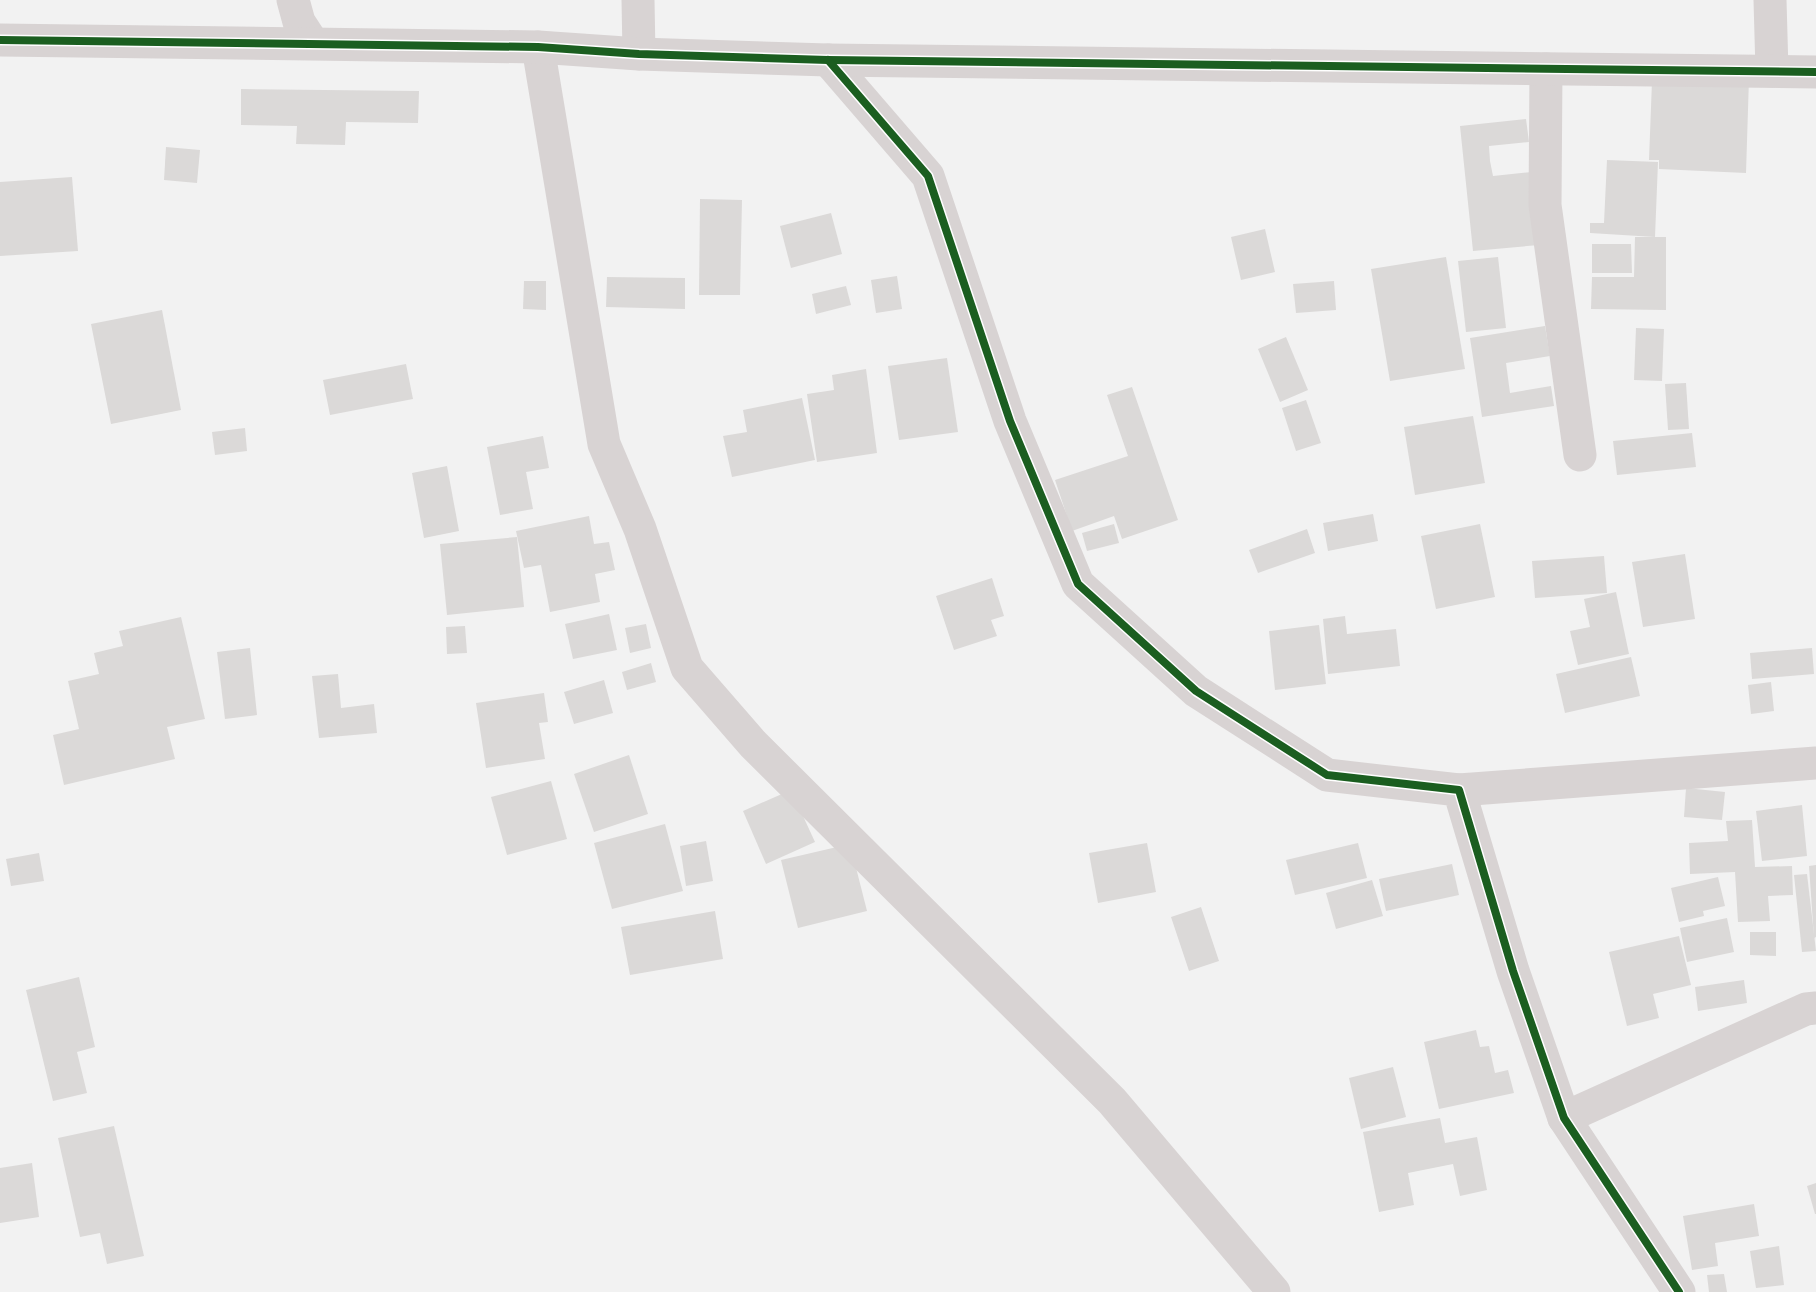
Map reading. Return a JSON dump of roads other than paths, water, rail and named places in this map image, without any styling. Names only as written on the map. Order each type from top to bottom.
[{"type":"street","points":[[293,0],[299,22],[312,42]]},
{"type":"street","points":[[638,0],[639,54]]},
{"type":"street","points":[[1770,0],[1772,71]]},
{"type":"street","points":[[0,40],[312,42],[538,47],[639,54],[828,60],[1816,72]]},
{"type":"street","points":[[538,47],[604,444],[640,530],[687,668],[753,744],[1112,1101],[1274,1292]]},
{"type":"street","points":[[828,60],[928,176],[1010,421],[1077,584],[1196,692],[1326,775],[1460,790],[1816,763]]},
{"type":"street","points":[[1546,69],[1545,205],[1580,454]]},
{"type":"street","points":[[1460,790],[1514,971],[1564,1119],[1679,1292]]},
{"type":"street","points":[[1564,1119],[1806,1009],[1816,1008]]}]
